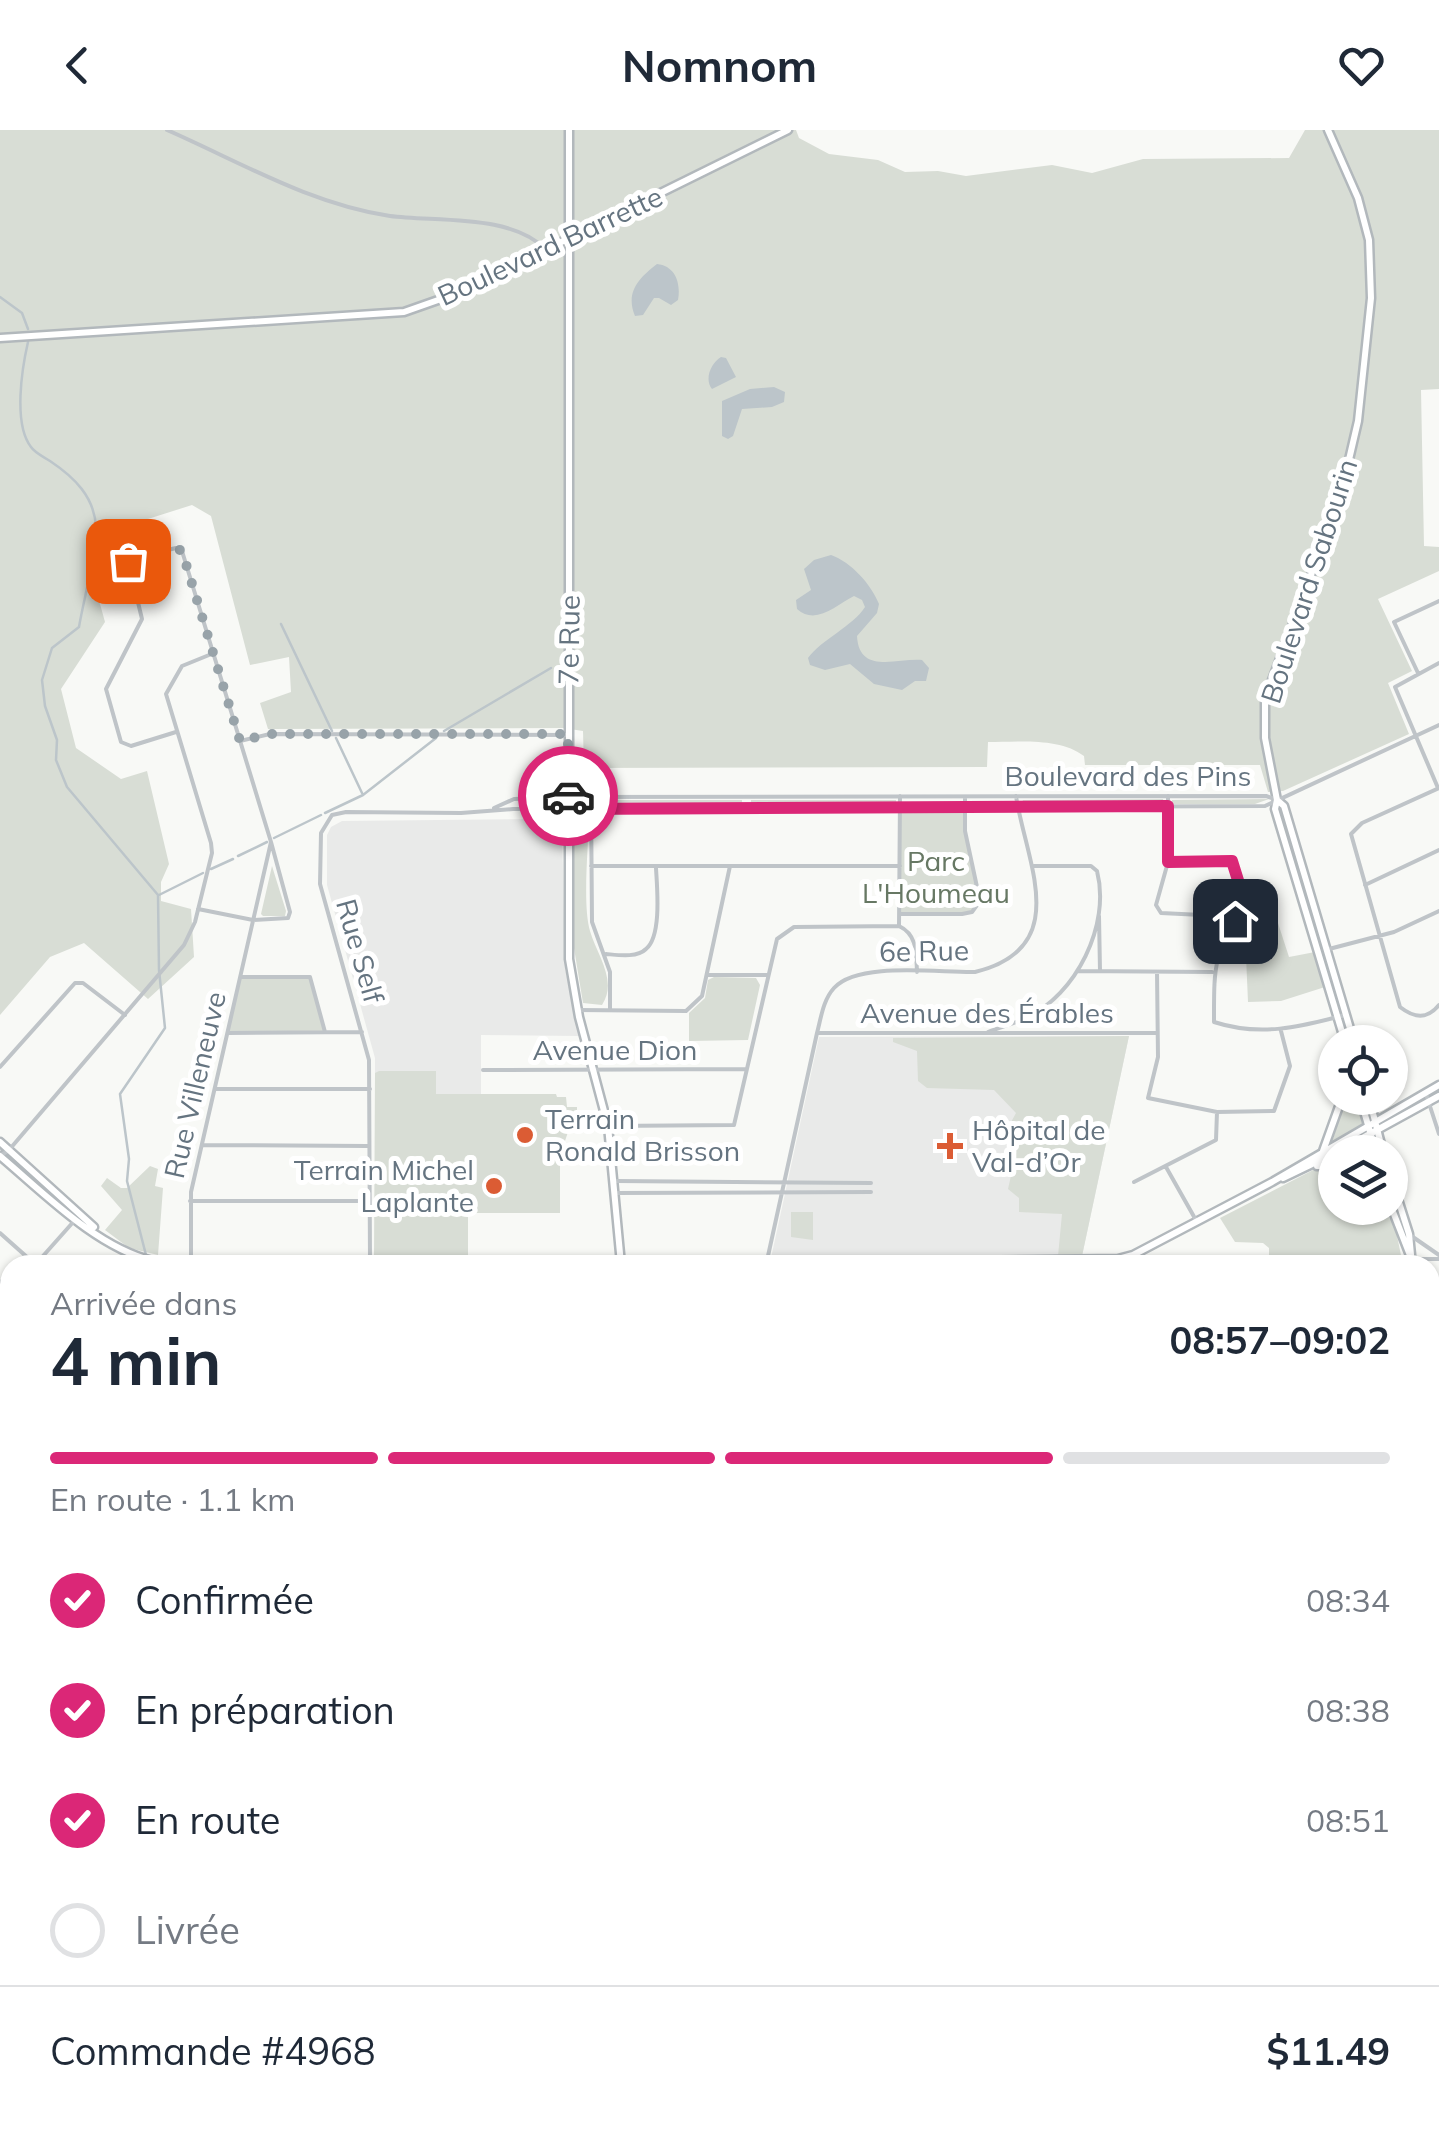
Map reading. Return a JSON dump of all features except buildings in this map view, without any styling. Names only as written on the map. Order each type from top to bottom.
[{"type":"street","points":[[167,130],[311,196],[389,216],[510,228],[533,236],[545,249]]},
{"type":"street","name":"7e Rue","points":[[570,130],[569,960],[608,1126],[620,1255]]},
{"type":"street","name":"Boulevard Barrette","points":[[0,338],[404,312],[458,293],[788,130]]},
{"type":"street","name":"Boulevard Sabourin","points":[[1328,130],[1358,198],[1369,240],[1371,298],[1353,452],[1265,699],[1266,738],[1277,800],[1284,806],[1342,1025]]},
{"type":"street","name":"Rue Villeneuve","points":[[104,565],[176,548],[182,551],[290,912],[288,918],[253,920]]},
{"type":"street","points":[[128,561],[142,619],[106,689],[111,707],[125,746],[176,732]]},
{"type":"street","points":[[1418,673],[1394,622],[1439,602]]},
{"type":"street","points":[[131,1255],[0,1156],[190,936],[212,853],[166,694],[182,666],[214,653]]},
{"type":"street","points":[[1439,663],[1395,687],[1439,788],[1355,827],[1351,840],[1400,1007],[1424,1016],[1439,1005]]},
{"type":"street","points":[[1277,800],[1439,726]]},
{"type":"street","points":[[240,741],[270,734],[568,734]]},
{"type":"street","points":[[747,796],[748,808]]},
{"type":"street","points":[[900,796],[900,926]]},
{"type":"street","points":[[900,914],[962,914],[972,912],[980,901],[965,831],[965,796]]},
{"type":"street","name":"6e Rue","points":[[768,1255],[828,996],[846,978],[864,972],[975,972],[997,966],[1016,952],[1029,935],[1038,894],[1016,796]]},
{"type":"street","points":[[1168,796],[1168,862],[1156,905],[1161,914],[1222,916],[1235,921]]},
{"type":"street","name":"Boulevard des Pins","points":[[568,797],[1266,796],[1277,800]]},
{"type":"street","name":"Rue Self","points":[[490,810],[514,800],[568,797]]},
{"type":"street","points":[[591,797],[592,922],[610,972],[610,1010]]},
{"type":"street","name":"Boulevard des Pins","points":[[567,809],[1265,806],[1277,800]]},
{"type":"street","name":"Rue Self","points":[[370,1255],[369,1060],[320,884],[322,825],[332,816],[346,812],[567,809]]},
{"type":"street","name":"Rue Villeneuve","points":[[191,1255],[190,1201],[270,842]]},
{"type":"street","points":[[1365,885],[1439,850]]},
{"type":"street","points":[[1168,862],[1232,861],[1246,906],[1223,938],[1214,972],[1214,1022],[1238,1030],[1281,1031],[1341,1016]]},
{"type":"street","points":[[591,866],[900,866]]},
{"type":"street","points":[[606,954],[642,953],[651,945],[657,912],[656,866]]},
{"type":"street","points":[[578,1010],[686,1011],[702,996],[730,866]]},
{"type":"street","points":[[1034,866],[1091,866],[1097,871],[1100,971]]},
{"type":"street","points":[[198,908],[253,920]]},
{"type":"street","points":[[984,1033],[1027,1018],[1050,1002],[1077,971],[1092,942],[1099,910]]},
{"type":"street","points":[[1324,951],[1439,912]]},
{"type":"street","points":[[608,1126],[734,1124],[778,939],[794,927],[900,926],[909,931],[916,947],[917,972]]},
{"type":"street","points":[[1077,971],[1214,972]]},
{"type":"street","points":[[1157,972],[1158,1057],[1148,1098],[1217,1112],[1274,1111],[1290,1066],[1281,1031]]},
{"type":"street","points":[[706,975],[768,975]]},
{"type":"street","points":[[240,977],[310,977],[325,1032]]},
{"type":"street","points":[[0,1066],[75,983],[83,983],[124,1015]]},
{"type":"street","name":"Boulevard Sabourin","points":[[1341,1016],[1346,1025]]},
{"type":"street","points":[[228,1032],[362,1032]]},
{"type":"street","name":"Avenue des Érables","points":[[817,1033],[1157,1033]]},
{"type":"street","name":"Avenue Dion","points":[[483,1070],[747,1069]]},
{"type":"street","points":[[1365,1135],[1428,1098],[1439,1085]]},
{"type":"street","points":[[214,1089],[370,1090]]},
{"type":"street","points":[[1428,1098],[1439,1096]]},
{"type":"street","points":[[1428,1098],[1439,1134]]},
{"type":"street","points":[[1134,1182],[1216,1140],[1217,1112]]},
{"type":"street","points":[[1367,1115],[1375,1135]]},
{"type":"street","points":[[1371,1115],[1373,1130]]},
{"type":"street","points":[[1361,1135],[1373,1130]]},
{"type":"street","points":[[0,1142],[78,1216]]},
{"type":"street","points":[[202,1145],[369,1146]]},
{"type":"street","points":[[1134,1255],[1318,1153]]},
{"type":"street","points":[[1272,1182],[1318,1163]]},
{"type":"street","points":[[1311,1167],[1318,1167]]},
{"type":"street","points":[[1166,1168],[1196,1222]]},
{"type":"street","points":[[613,1181],[871,1183]]},
{"type":"street","points":[[614,1193],[871,1192]]},
{"type":"street","points":[[190,1201],[369,1202]]},
{"type":"street","points":[[45,1255],[78,1216]]},
{"type":"street","points":[[1397,1225],[1409,1255]]},
{"type":"street","points":[[1405,1225],[1411,1255]]},
{"type":"street","points":[[0,1233],[25,1255]]},
{"type":"street","points":[[1408,1234],[1436,1255]]},
{"type":"shaded area","points":[[657,264],[669,268],[676,277],[678,300],[671,305],[654,298],[643,315],[635,316],[633,293]]},
{"type":"shaded area","points":[[721,357],[726,358],[736,377],[712,389],[710,372]]},
{"type":"shaded area","points":[[774,387],[785,392],[784,402],[742,409],[733,436],[722,436],[722,401],[750,389]]},
{"type":"shaded area","points":[[831,555],[859,575],[879,604],[877,613],[857,636],[864,656],[881,662],[922,660],[929,668],[926,681],[915,681],[902,690],[874,684],[850,664],[825,670],[810,665],[808,658],[814,651],[865,607],[854,596],[819,615],[797,609],[796,600],[811,590],[804,569],[814,560]]},
{"type":"shaded area","points":[[546,819],[562,825],[565,968],[579,1036],[481,1035],[481,1094],[436,1094],[436,1072],[375,1073],[375,1058],[327,885],[327,835],[331,827],[342,821]]},
{"type":"shaded area","name":"Hôpital de Val-d’Or","points":[[1129,1036],[1082,1255],[772,1255],[819,1037]]},
{"type":"green space","points":[[0,130],[796,130],[799,138],[829,154],[878,160],[905,172],[938,171],[966,176],[1052,165],[1092,173],[1143,159],[1289,158],[1305,130],[1439,130],[1439,389],[1421,390],[1424,546],[1439,547],[1439,571],[1378,599],[1412,671],[1388,683],[1409,734],[1283,791],[1268,792],[1260,765],[1085,765],[1084,756],[1074,750],[1038,742],[988,742],[987,767],[584,768],[583,731],[563,728],[268,729],[260,703],[291,692],[289,657],[250,665],[211,516],[192,505],[107,532],[92,575],[105,622],[61,689],[76,748],[121,779],[147,771],[169,864],[161,882],[161,901],[191,909],[194,957],[148,999],[84,943],[50,957],[0,1015]]},
{"type":"green space","points":[[1163,799],[1164,804],[1022,802],[1023,800]]},
{"type":"green space","points":[[1269,799],[1255,804],[1172,804],[1172,800]]},
{"type":"green space","points":[[596,800],[742,800],[742,805],[596,805]]},
{"type":"green space","points":[[751,800],[896,800],[896,804],[751,805]]},
{"type":"green space","name":"Parc L'Houmeau","points":[[900,807],[965,807],[965,831],[980,901],[972,912],[900,914]]},
{"type":"green space","points":[[573,812],[589,812],[586,905],[590,931],[607,977],[602,1005],[583,1003],[573,942]]},
{"type":"green space","points":[[272,866],[286,911],[285,916],[261,914]]},
{"type":"green space","points":[[1277,920],[1289,957],[1315,952],[1325,987],[1281,1001],[1248,1002],[1246,956]]},
{"type":"green space","points":[[240,977],[310,977],[325,1032],[228,1033]]},
{"type":"green space","points":[[756,978],[760,985],[748,1040],[689,1041],[689,1013],[705,998],[708,980]]},
{"type":"green space","points":[[1129,1036],[1082,1255],[1058,1255],[1062,1214],[1019,1212],[1019,1198],[1008,1189],[1020,1136],[1009,1135],[1016,1113],[994,1090],[927,1088],[918,1081],[917,1051],[893,1042],[893,1038]]},
{"type":"green space","points":[[436,1071],[436,1094],[566,1097],[567,1107],[577,1107],[577,1130],[568,1132],[560,1145],[560,1213],[468,1213],[468,1255],[374,1255],[375,1073]]},
{"type":"green space","points":[[1340,1115],[1360,1115],[1363,1125],[1345,1135],[1334,1135]]},
{"type":"green space","points":[[150,1166],[158,1169],[155,1186],[163,1188],[158,1255],[129,1248],[105,1230],[122,1210],[101,1186],[107,1178],[127,1188]]},
{"type":"green space","points":[[1318,1170],[1318,1225],[1394,1225],[1401,1255],[1269,1255],[1269,1248],[1263,1243],[1235,1242],[1220,1218]]},
{"type":"green space","points":[[791,1212],[813,1212],[813,1240],[791,1237]]},
{"type":"waterway","points":[[0,297],[22,313],[28,329]]},
{"type":"waterway","points":[[28,342],[21,396],[25,437],[35,451],[82,489],[92,507],[96,528],[79,627],[52,648],[42,680],[45,706],[57,740],[56,760],[67,787],[158,895],[165,1028],[120,1094],[129,1159],[127,1181],[146,1255]]},
{"type":"waterway","points":[[281,624],[332,731]]},
{"type":"waterway","points":[[444,731],[551,668]]},
{"type":"waterway","points":[[336,738],[362,793]]},
{"type":"waterway","points":[[325,813],[363,795],[436,738]]},
{"type":"waterway","points":[[274,838],[321,815]]},
{"type":"waterway","points":[[238,856],[267,842]]},
{"type":"waterway","points":[[211,869],[233,859]]},
{"type":"waterway","points":[[159,895],[203,873]]},
{"type":"way so far","points":[[128,561],[176,548],[182,551],[240,741],[270,734],[568,734],[568,796]]},
{"type":"place","name":"Terrain Ronald Brisson","points":[[525,1135]]},
{"type":"place","name":"Hôpital de Val-d’Or","points":[[950,1146]]},
{"type":"place","name":"Terrain Michel Laplante","points":[[494,1186]]},
{"type":"route","points":[[568,796],[567,809],[1168,806],[1168,862],[1232,861],[1246,906],[1235,921]]}]
